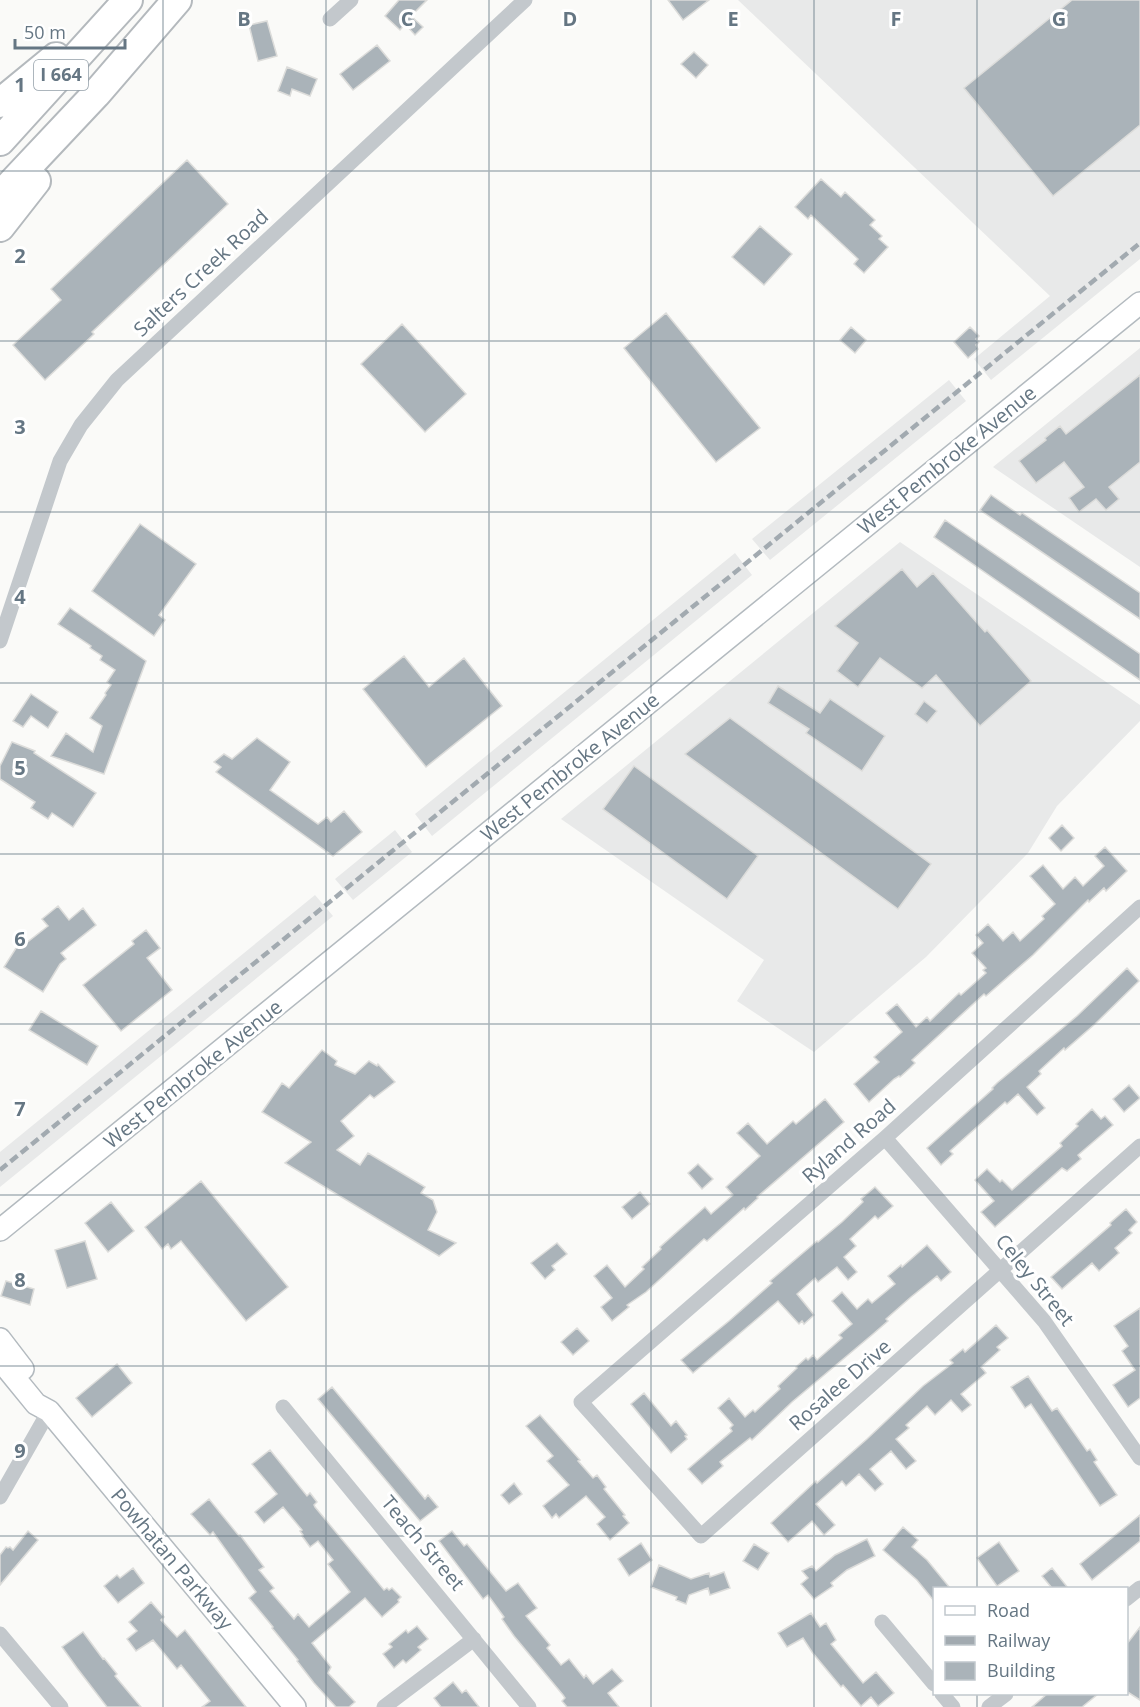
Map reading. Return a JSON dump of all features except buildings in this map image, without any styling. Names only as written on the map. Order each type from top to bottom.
[{"type":"highway","name":"I 664","points":[[0,196],[96,94],[177,0]]},
{"type":"highway","name":"I 664","points":[[0,141],[125,4]]},
{"type":"highway","points":[[0,103],[53,60],[82,30],[125,4]]},
{"type":"highway","points":[[0,227],[37,179],[66,147],[96,94]]},
{"type":"main road","name":"West Pembroke Avenue","points":[[0,1230],[1140,303]]},
{"type":"main road","name":"Powhatan Parkway","points":[[0,1340],[48,1399],[49,1411]]},
{"type":"main road","name":"Powhatan Parkway","points":[[0,1360],[36,1404],[49,1411],[295,1707]]},
{"type":"street","points":[[330,19],[351,0]]},
{"type":"street","name":"Salters Creek Road","points":[[0,641],[60,461],[81,425],[117,380],[525,0]]},
{"type":"street","name":"Ryland Road","points":[[581,1402],[885,1138],[1140,907]]},
{"type":"street","name":"Celey Street","points":[[885,1138],[1044,1321],[1140,1458]]},
{"type":"street","name":"Rosalee Drive","points":[[581,1402],[701,1536],[1140,1146]]},
{"type":"street","name":"Teach Street","points":[[283,1407],[529,1707]]},
{"type":"street","points":[[0,1497],[49,1411]]},
{"type":"street","points":[[1128,1597],[1140,1588]]},
{"type":"street","points":[[882,1622],[933,1683]]},
{"type":"street","points":[[0,1634],[61,1707]]},
{"type":"street","points":[[384,1707],[474,1639]]},
{"type":"street","points":[[943,1695],[953,1707]]},
{"type":"street","points":[[989,1707],[1005,1695]]},
{"type":"shaded area","points":[[738,0],[1140,0],[1140,259],[991,380],[974,359],[1050,296]]},
{"type":"shaded area","points":[[1140,348],[1140,567],[993,467]]},
{"type":"shaded area","points":[[949,380],[966,401],[770,560],[752,539]]},
{"type":"shaded area","points":[[900,542],[1140,705],[1140,721],[1057,806],[1028,853],[926,957],[814,1052],[737,1001],[764,960],[561,819]]},
{"type":"shaded area","points":[[735,553],[752,575],[432,836],[415,814]]},
{"type":"shaded area","points":[[395,830],[412,852],[353,900],[335,879]]},
{"type":"shaded area","points":[[315,895],[333,916],[0,1187],[0,1152]]},
{"type":"railway","points":[[0,1170],[1140,243]]}]
